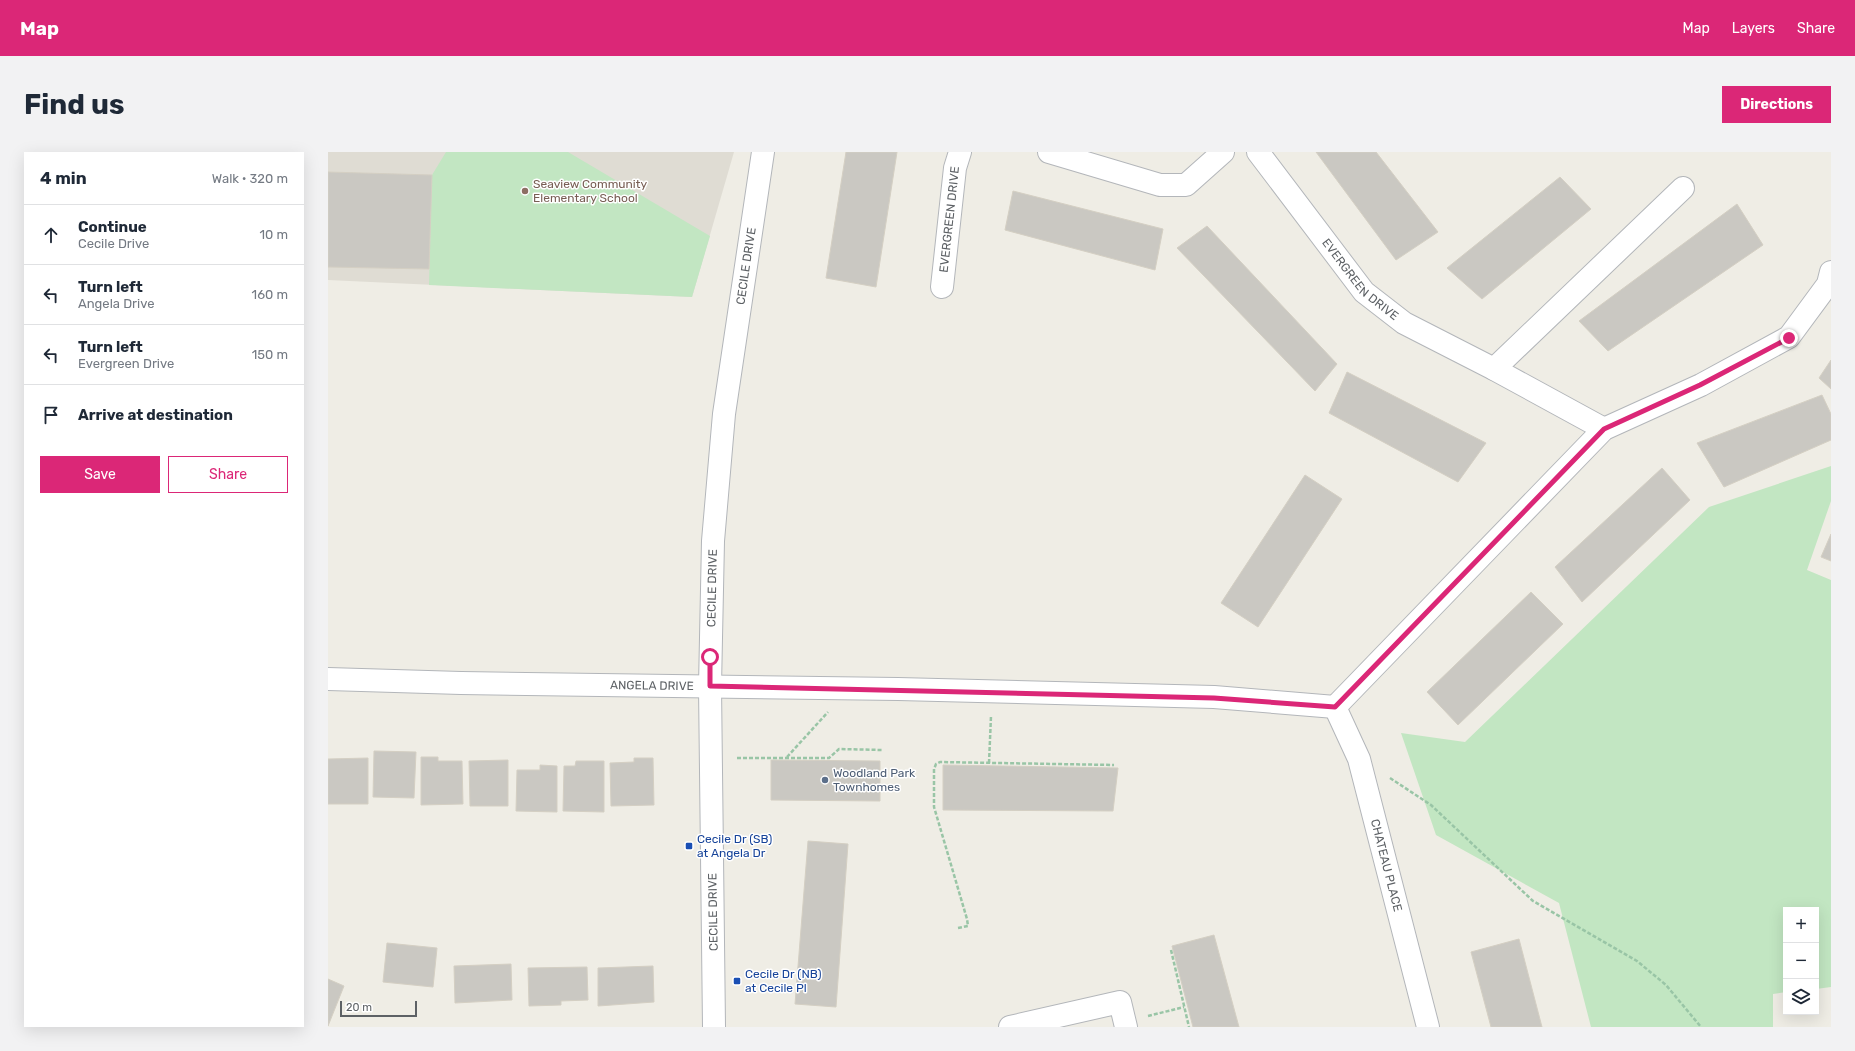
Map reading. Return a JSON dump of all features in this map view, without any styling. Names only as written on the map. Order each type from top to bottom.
[{"type":"street","name":"CECILE DRIVE","points":[[714,1027],[710,686],[713,541],[724,414],[763,152]]},
{"type":"street","name":"EVERGREEN DRIVE","points":[[942,287],[955,168],[960,152]]},
{"type":"street","points":[[1049,152],[1160,185],[1186,185],[1223,152]]},
{"type":"street","name":"EVERGREEN DRIVE","points":[[1258,152],[1364,292],[1404,323],[1494,369],[1604,429]]},
{"type":"street","points":[[1494,369],[1683,188]]},
{"type":"street","points":[[1335,707],[1604,429],[1700,385],[1789,338],[1828,284],[1831,272]]},
{"type":"street","name":"ANGELA DRIVE","points":[[328,679],[461,684],[710,686],[1214,698],[1335,707]]},
{"type":"street","name":"CHATEAU PLACE","points":[[1335,707],[1359,758],[1428,1027]]},
{"type":"street","points":[[1010,1027],[1120,1002],[1126,1027]]},
{"type":"path","points":[[786,758],[830,710]]},
{"type":"path","points":[[989,763],[991,714]]},
{"type":"path","points":[[737,758],[829,758],[839,749],[883,750]]},
{"type":"path","points":[[1359,758],[1431,805],[1533,900],[1637,961],[1666,985],[1701,1027]]},
{"type":"path","points":[[958,928],[968,926],[968,919],[934,807],[934,769],[936,764],[940,762],[1114,765]]},
{"type":"path","points":[[1171,950],[1189,1027]]},
{"type":"path","points":[[1151,1015],[1184,1007]]},
{"type":"shaded area","name":"Seaview Community Elementary School","points":[[328,152],[734,152],[692,297],[328,280]]},
{"type":"green space","name":"Seaview Community Elementary School","points":[[446,152],[568,152],[710,236],[692,297],[429,285],[432,175]]},
{"type":"green space","points":[[1831,466],[1831,501],[1807,570],[1831,580],[1831,987],[1819,989],[1819,907],[1783,907],[1783,992],[1773,994],[1773,1027],[1591,1027],[1559,903],[1436,835],[1401,733],[1465,742],[1709,507]]},
{"type":"building","points":[[846,152],[897,152],[876,287],[826,278]]},
{"type":"building","points":[[1316,152],[1376,152],[1438,232],[1396,260]]},
{"type":"building","points":[[328,172],[432,175],[429,269],[328,267]]},
{"type":"building","points":[[1560,177],[1591,209],[1482,299],[1447,268]]},
{"type":"building","points":[[1013,191],[1163,229],[1155,270],[1005,230]]},
{"type":"building","points":[[1737,204],[1763,245],[1608,351],[1579,321]]},
{"type":"building","points":[[1207,226],[1337,364],[1315,391],[1177,248]]},
{"type":"building","points":[[1831,360],[1831,389],[1819,378]]},
{"type":"building","points":[[1347,372],[1486,443],[1458,482],[1329,413]]},
{"type":"building","points":[[1822,395],[1831,414],[1831,440],[1724,487],[1697,443]]},
{"type":"building","points":[[1662,468],[1690,500],[1582,602],[1555,567]]},
{"type":"building","points":[[1305,475],[1342,499],[1258,627],[1221,603]]},
{"type":"building","points":[[1831,534],[1831,561],[1821,557]]},
{"type":"building","points":[[1531,592],[1563,624],[1458,725],[1427,692]]},
{"type":"building","points":[[374,751],[416,752],[414,798],[373,797]]},
{"type":"building","points":[[421,757],[438,757],[438,761],[462,761],[463,804],[421,805]]},
{"type":"building","points":[[368,758],[368,804],[328,804],[328,759]]},
{"type":"building","points":[[634,758],[653,758],[654,805],[611,806],[610,763],[634,762]]},
{"type":"building","points":[[508,760],[508,806],[470,806],[469,761]]},
{"type":"building","name":"Woodland Park Townhomes","points":[[771,760],[880,761],[880,801],[771,800]]},
{"type":"building","points":[[576,761],[604,761],[604,812],[563,811],[564,766],[575,766]]},
{"type":"building","points":[[540,765],[557,766],[557,812],[516,811],[517,770],[540,770]]},
{"type":"building","points":[[943,765],[1118,768],[1113,811],[943,810]]},
{"type":"building","points":[[808,841],[848,844],[836,1007],[795,1004]]},
{"type":"building","points":[[1214,935],[1239,1027],[1193,1027],[1172,946]]},
{"type":"building","points":[[1519,939],[1542,1027],[1491,1027],[1471,952]]},
{"type":"building","points":[[387,943],[437,948],[433,987],[383,982]]},
{"type":"building","points":[[511,964],[512,1000],[455,1003],[454,966]]},
{"type":"building","points":[[653,966],[654,1002],[598,1006],[598,968]]},
{"type":"building","points":[[587,967],[588,1000],[561,1001],[561,1005],[529,1006],[528,968]]},
{"type":"building","points":[[328,979],[344,986],[328,1026]]},
{"type":"place","name":"Seaview Community Elementary School","points":[[525,191]]},
{"type":"place","name":"Woodland Park Townhomes","points":[[825,780]]},
{"type":"place","name":"Cecile Dr (SB) at Angela Dr","points":[[689,846]]},
{"type":"place","name":"Cecile Dr (NB) at Cecile Pl","points":[[737,981]]},
{"type":"route","points":[[710,657],[710,686],[898,689],[1214,698],[1335,707],[1604,429],[1700,385],[1789,338]]}]
